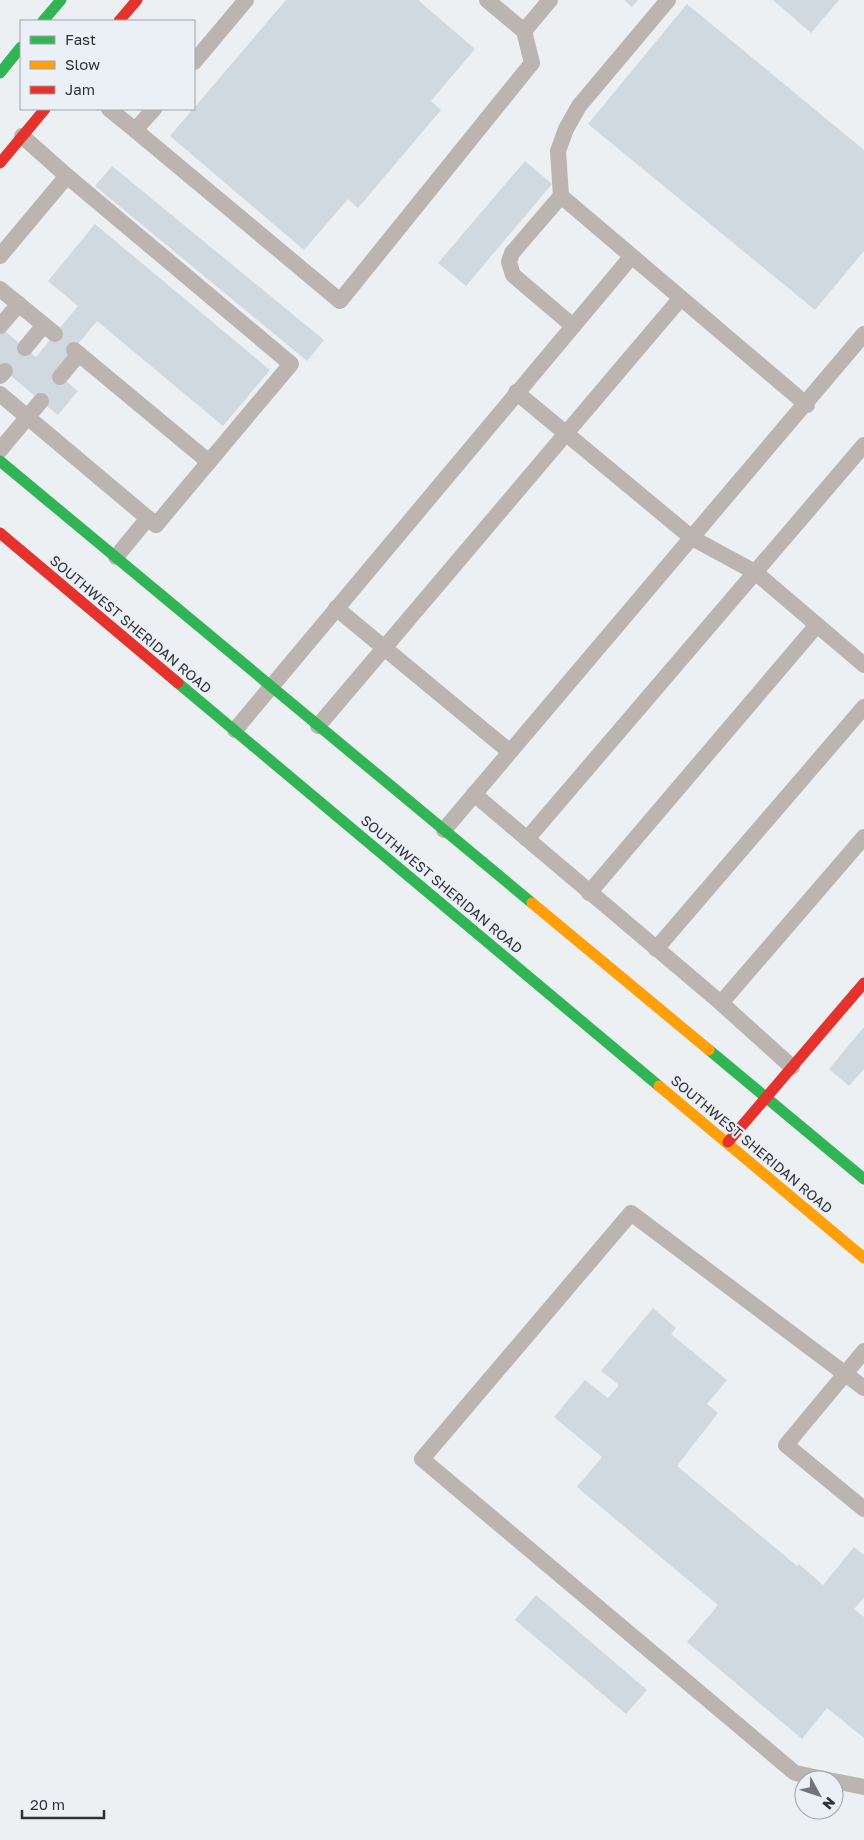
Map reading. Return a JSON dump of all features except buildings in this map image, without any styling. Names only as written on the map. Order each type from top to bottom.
[{"type":"main road","points":[[44,20],[61,0]]},
{"type":"main road","points":[[120,20],[137,0]]},
{"type":"main road","points":[[0,73],[20,48]]},
{"type":"main road","points":[[0,162],[44,110]]},
{"type":"main road","points":[[0,461],[864,1179]]},
{"type":"main road","name":"SOUTHWEST SHERIDAN ROAD","points":[[0,533],[864,1258]]},
{"type":"main road","points":[[728,1142],[864,983]]},
{"type":"lane","points":[[195,61],[246,0]]},
{"type":"lane","points":[[109,110],[340,301],[532,64],[524,32],[487,0]]},
{"type":"lane","points":[[524,32],[550,0]]},
{"type":"lane","points":[[573,326],[513,274],[509,262],[512,253],[561,196],[558,151],[566,129],[579,106],[668,0]]},
{"type":"lane","points":[[135,130],[153,110]]},
{"type":"lane","points":[[0,394],[156,525],[291,364],[22,136]]},
{"type":"lane","points":[[0,256],[67,176]]},
{"type":"lane","points":[[561,196],[680,299],[807,404]]},
{"type":"lane","points":[[235,730],[516,392],[631,257]]},
{"type":"lane","points":[[0,289],[50,330],[25,348]]},
{"type":"lane","points":[[318,726],[680,299]]},
{"type":"lane","points":[[0,326],[19,304]]},
{"type":"lane","points":[[444,830],[807,404],[864,334]]},
{"type":"lane","points":[[60,377],[77,352],[208,462]]},
{"type":"lane","points":[[516,392],[692,538],[755,572],[864,665]]},
{"type":"lane","points":[[0,450],[41,401]]},
{"type":"lane","points":[[527,839],[864,446]]},
{"type":"lane","points":[[116,557],[148,518]]},
{"type":"lane","points":[[336,608],[510,752]]},
{"type":"lane","points":[[589,893],[817,625]]},
{"type":"lane","points":[[656,949],[864,707]]},
{"type":"lane","points":[[474,794],[720,1003],[792,1067]]},
{"type":"lane","points":[[720,1003],[864,837]]},
{"type":"lane","points":[[794,1772],[422,1459],[631,1213],[864,1388]]},
{"type":"lane","points":[[864,1351],[786,1445],[864,1509]]},
{"type":"lane","points":[[844,1783],[864,1787]]},
{"type":"traffic: fast","points":[[44,20],[61,0]]},
{"type":"traffic: fast","points":[[0,73],[20,48]]},
{"type":"traffic: fast","points":[[0,461],[532,903]]},
{"type":"traffic: fast","points":[[178,683],[659,1086]]},
{"type":"traffic: fast","points":[[709,1050],[864,1179]]},
{"type":"traffic: slow","points":[[532,903],[709,1050]]},
{"type":"traffic: slow","points":[[659,1086],[864,1258]]},
{"type":"traffic: jam","points":[[120,20],[137,0]]},
{"type":"traffic: jam","points":[[0,163],[44,110]]},
{"type":"traffic: jam","points":[[0,533],[178,683]]},
{"type":"traffic: jam","points":[[728,1142],[864,983]]}]
